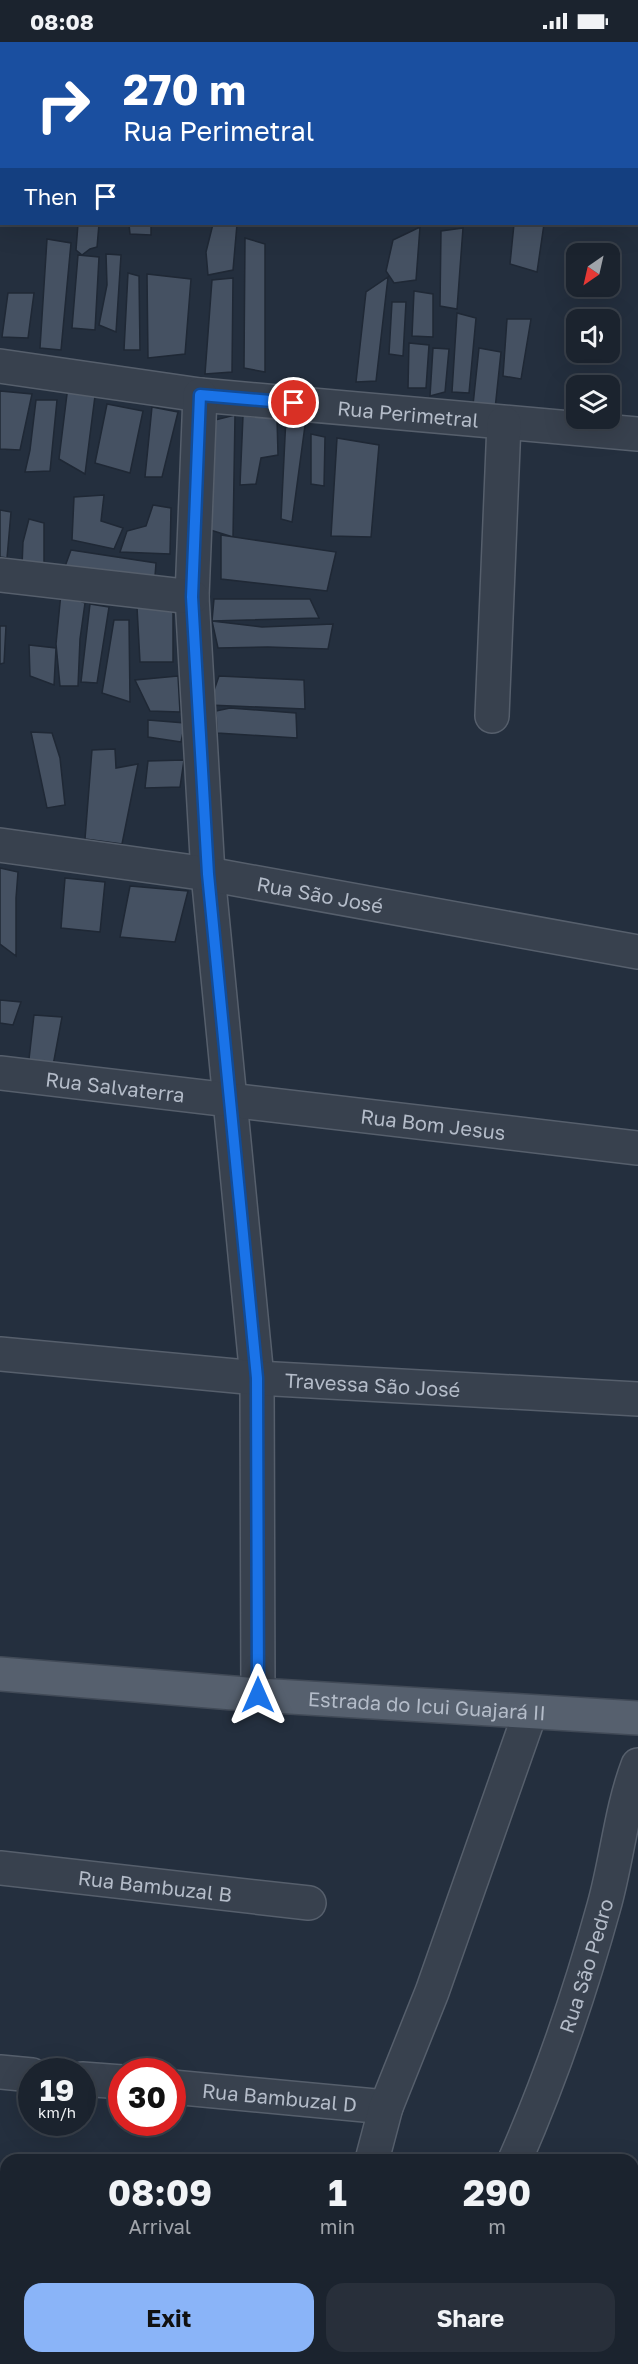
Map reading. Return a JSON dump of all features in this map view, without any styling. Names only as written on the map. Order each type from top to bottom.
[{"type":"main road","name":"Estrada do Icui Guajará II","points":[[0,1674],[258,1695],[638,1718]]},
{"type":"street","name":"Rua Perimetral","points":[[0,366],[200,395],[638,434]]},
{"type":"street","points":[[200,395],[192,597],[208,874],[257,1378],[258,1695]]},
{"type":"street","points":[[492,716],[504,423]]},
{"type":"street","points":[[0,575],[192,597]]},
{"type":"street","name":"Rua São José","points":[[0,845],[208,874],[638,952]]},
{"type":"street","name":"Rua Salvaterra","points":[[0,1073],[230,1099]]},
{"type":"street","name":"Rua Bom Jesus","points":[[230,1099],[638,1148]]},
{"type":"street","name":"Travessa São José","points":[[0,1354],[257,1378],[638,1399]]},
{"type":"street","points":[[374,2154],[386,2107],[432,1992],[531,1713]]},
{"type":"street","name":"Rua São Pedro","points":[[519,2154],[541,2102],[574,2005],[604,1905],[631,1784],[638,1765]]},
{"type":"street","name":"Rua Bambuzal B","points":[[0,1868],[309,1903]]},
{"type":"street","points":[[0,2072],[18,2074]]},
{"type":"street","name":"Rua Bambuzal D","points":[[186,2088],[386,2107]]},
{"type":"building","points":[[78,225],[99,225],[97,247],[82,255],[76,250]]},
{"type":"building","points":[[129,225],[151,225],[151,235],[130,234]]},
{"type":"building","points":[[213,225],[237,225],[233,270],[208,275],[206,252]]},
{"type":"building","points":[[514,225],[544,225],[537,272],[510,264]]},
{"type":"building","points":[[420,227],[416,280],[394,283],[386,271],[393,240]]},
{"type":"building","points":[[463,228],[457,309],[440,306],[441,231]]},
{"type":"building","points":[[245,238],[265,244],[265,372],[244,368]]},
{"type":"building","points":[[47,239],[71,243],[61,350],[40,348]]},
{"type":"building","points":[[106,254],[121,255],[116,332],[99,325],[107,285]]},
{"type":"building","points":[[78,255],[99,257],[95,330],[72,328]]},
{"type":"building","points":[[128,273],[139,276],[140,350],[124,350]]},
{"type":"building","points":[[147,274],[191,279],[185,354],[148,358]]},
{"type":"building","points":[[388,277],[376,381],[356,382],[366,292]]},
{"type":"building","points":[[233,278],[232,372],[205,374],[212,280]]},
{"type":"building","points":[[414,291],[433,294],[433,337],[412,336]]},
{"type":"building","points":[[8,293],[34,293],[28,338],[2,337]]},
{"type":"building","points":[[392,302],[406,302],[403,356],[389,354]]},
{"type":"building","points":[[457,313],[476,318],[469,393],[452,392]]},
{"type":"building","points":[[507,319],[531,319],[521,379],[503,376]]},
{"type":"building","points":[[409,343],[429,345],[426,388],[408,388]]},
{"type":"building","points":[[433,348],[449,349],[445,392],[430,396]]},
{"type":"building","points":[[479,348],[501,352],[495,409],[473,405]]},
{"type":"building","points":[[68,386],[96,388],[85,474],[59,459]]},
{"type":"building","points":[[0,391],[32,394],[20,450],[0,449]]},
{"type":"building","points":[[36,400],[57,400],[50,471],[25,472],[30,450]]},
{"type":"building","points":[[107,404],[143,411],[130,473],[95,463]]},
{"type":"building","points":[[152,407],[178,412],[162,477],[145,477]]},
{"type":"building","points":[[235,415],[233,537],[207,529],[207,422]]},
{"type":"building","points":[[243,416],[277,418],[278,455],[261,458],[256,484],[240,485]]},
{"type":"building","points":[[286,417],[306,418],[292,522],[281,519]]},
{"type":"building","points":[[311,434],[325,437],[324,486],[311,484]]},
{"type":"building","points":[[337,438],[379,445],[371,537],[331,536]]},
{"type":"building","points":[[104,495],[101,521],[123,528],[114,549],[72,540],[74,497]]},
{"type":"building","points":[[153,505],[171,508],[170,554],[120,552],[127,531],[146,526]]},
{"type":"building","points":[[0,510],[11,512],[7,558],[0,557]]},
{"type":"building","points":[[29,519],[44,523],[44,565],[22,566],[23,542]]},
{"type":"building","points":[[221,535],[336,552],[327,591],[221,579]]},
{"type":"building","points":[[71,550],[156,563],[155,576],[63,572]]},
{"type":"building","points":[[61,593],[85,603],[80,639],[78,686],[60,686],[56,644]]},
{"type":"building","points":[[214,599],[310,599],[319,618],[212,621]]},
{"type":"building","points":[[90,604],[109,607],[97,683],[81,682]]},
{"type":"building","points":[[137,607],[173,609],[173,662],[140,662]]},
{"type":"building","points":[[114,620],[129,620],[130,702],[102,693]]},
{"type":"building","points":[[212,621],[262,627],[333,624],[328,649],[218,648]]},
{"type":"building","points":[[0,626],[6,626],[4,663],[0,664]]},
{"type":"building","points":[[29,645],[56,648],[54,685],[30,676]]},
{"type":"building","points":[[178,676],[180,712],[150,711],[135,680]]},
{"type":"building","points":[[219,676],[304,680],[305,709],[209,705]]},
{"type":"building","points":[[230,708],[296,713],[297,738],[217,733],[216,711]]},
{"type":"building","points":[[148,720],[185,723],[181,742],[148,737]]},
{"type":"building","points":[[31,732],[52,733],[60,758],[65,805],[47,808]]},
{"type":"building","points":[[115,749],[116,768],[138,764],[122,844],[85,839],[92,750]]},
{"type":"building","points":[[184,760],[180,787],[145,788],[148,761]]},
{"type":"building","points":[[0,868],[18,872],[16,956],[0,944]]},
{"type":"building","points":[[65,878],[105,882],[100,932],[61,928]]},
{"type":"building","points":[[130,886],[188,891],[175,942],[120,937]]},
{"type":"building","points":[[0,1000],[21,1002],[13,1025],[0,1023]]},
{"type":"building","points":[[34,1015],[62,1017],[52,1071],[28,1068]]},
{"type":"route","points":[[258,1695],[257,1378],[208,874],[192,597],[200,395],[294,403]]}]
